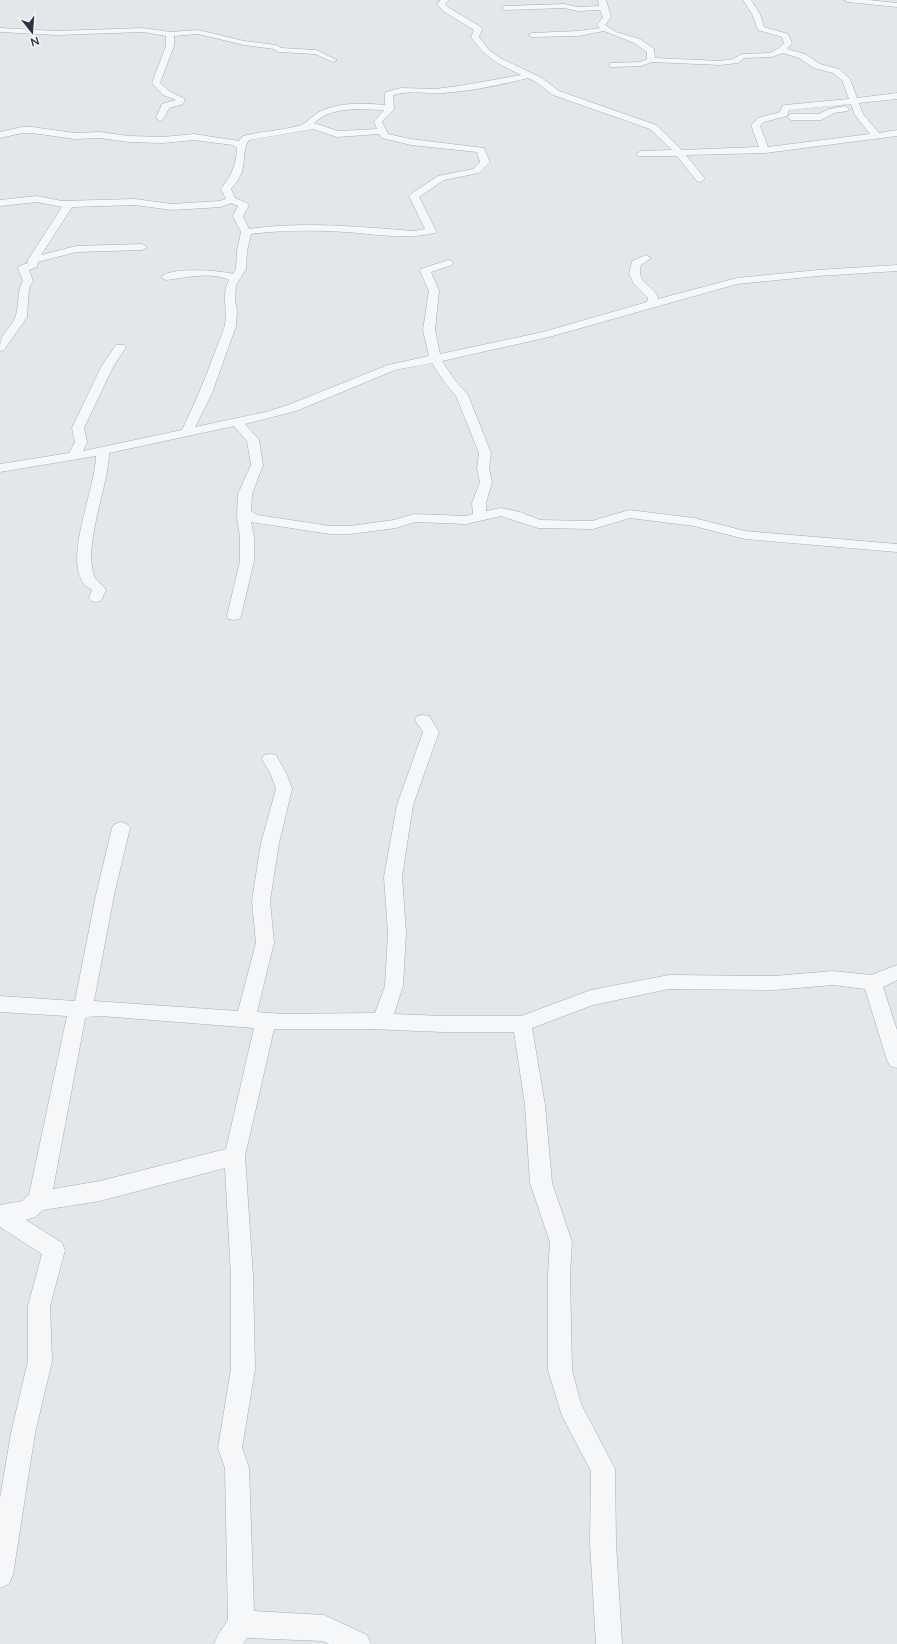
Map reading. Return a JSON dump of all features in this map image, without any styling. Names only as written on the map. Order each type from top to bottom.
[{"type":"street","points":[[445,0],[441,4],[447,12],[458,15],[468,24],[478,29],[475,37],[486,52],[497,60],[539,80],[556,93],[652,127],[679,152],[700,179]]},
{"type":"street","points":[[613,65],[641,64],[651,60],[720,63],[735,61],[742,56],[771,55],[782,50],[788,43],[785,36],[761,28],[756,14],[747,0]]},
{"type":"street","points":[[848,0],[897,6]]},
{"type":"street","points":[[506,8],[564,6],[578,9],[603,4],[607,17],[601,25],[618,36],[636,41],[651,50],[651,60]]},
{"type":"street","points":[[532,35],[580,33],[605,29]]},
{"type":"street","points":[[0,30],[57,33],[143,30],[170,34],[189,32],[206,33],[244,44],[276,47],[278,50],[316,52],[333,60]]},
{"type":"street","points":[[160,118],[165,106],[180,102],[182,99],[166,93],[156,83],[157,76],[168,52],[171,41],[170,34]]},
{"type":"street","points":[[782,50],[802,56],[817,66],[836,70],[846,79],[859,115],[876,135]]},
{"type":"street","points":[[246,232],[268,229],[342,229],[414,234],[431,231],[414,196],[441,178],[476,171],[485,162],[481,150],[411,142],[385,136],[378,122],[390,108],[389,94],[402,89],[433,91],[489,85],[530,76]]},
{"type":"street","points":[[850,88],[897,103]]},
{"type":"street","points":[[765,119],[802,116],[821,117],[832,111],[856,104],[897,96]]},
{"type":"street","points":[[765,150],[755,125],[765,119],[784,114],[785,108],[856,104]]},
{"type":"street","points":[[306,127],[310,120],[334,108],[361,106],[390,108]]},
{"type":"street","points":[[231,200],[226,189],[236,176],[241,156],[241,144],[246,138],[314,126],[337,134],[382,131]]},
{"type":"street","points":[[0,136],[22,130],[32,130],[75,136],[100,135],[129,139],[163,140],[194,137],[236,143],[241,147]]},
{"type":"street","points":[[641,154],[765,150],[897,133]]},
{"type":"street","points":[[0,203],[26,199],[69,204],[135,202],[172,207],[221,204],[231,200],[244,204],[238,216],[246,232],[242,251],[241,269],[231,285],[230,299],[232,312],[226,338],[206,393],[186,434]]},
{"type":"street","points":[[0,348],[21,317],[24,288],[28,281],[23,268],[33,265],[33,260],[69,204]]},
{"type":"street","points":[[33,260],[76,249],[142,247]]},
{"type":"street","points":[[646,258],[636,263],[633,270],[635,278],[653,297],[652,304]]},
{"type":"street","points":[[448,263],[425,271],[434,291],[429,330],[435,358],[449,381],[462,395],[485,452],[483,468],[486,482],[479,503],[480,517]]},
{"type":"street","points":[[0,468],[103,451],[186,434],[292,408],[392,367],[545,335],[737,281],[818,273],[897,268]]},
{"type":"street","points":[[166,277],[214,273],[230,275],[235,279]]},
{"type":"street","points":[[74,456],[81,442],[78,428],[107,367],[120,347]]},
{"type":"street","points":[[234,616],[247,561],[244,514],[245,494],[257,465],[253,440],[236,421]]},
{"type":"street","points":[[96,598],[99,590],[89,580],[84,566],[87,535],[104,464],[103,451]]},
{"type":"street","points":[[244,514],[253,518],[268,521],[330,530],[350,530],[396,524],[414,518],[466,520],[501,512],[515,514],[538,524],[593,525],[629,514],[694,522],[745,535],[897,548]]},
{"type":"street","points":[[246,532],[254,526],[268,521]]},
{"type":"street","points":[[382,1021],[394,986],[397,933],[393,877],[405,805],[431,732],[423,720]]},
{"type":"street","points":[[270,759],[279,775],[284,789],[270,843],[261,901],[266,943],[235,1156],[242,1276],[243,1369],[230,1448],[237,1468],[234,1634],[324,1628],[358,1644]]},
{"type":"street","points":[[83,1009],[105,894],[121,828]]},
{"type":"street","points":[[0,1004],[83,1009],[101,1008],[256,1020],[382,1021],[442,1024],[522,1024],[591,998],[669,982],[774,983],[833,978],[872,983],[897,972]]},
{"type":"street","points":[[872,983],[897,1060]]},
{"type":"street","points":[[38,1201],[42,1190],[50,1142],[75,1019],[78,1011],[83,1009]]},
{"type":"street","points":[[522,1024],[536,1105],[541,1183],[561,1242],[559,1275],[560,1370],[570,1408],[603,1469],[603,1543],[609,1644]]},
{"type":"street","points":[[0,1215],[27,1210],[38,1201],[100,1191],[235,1156]]},
{"type":"street","points":[[0,1215],[54,1250],[39,1306],[40,1361],[23,1433],[0,1575]]}]
